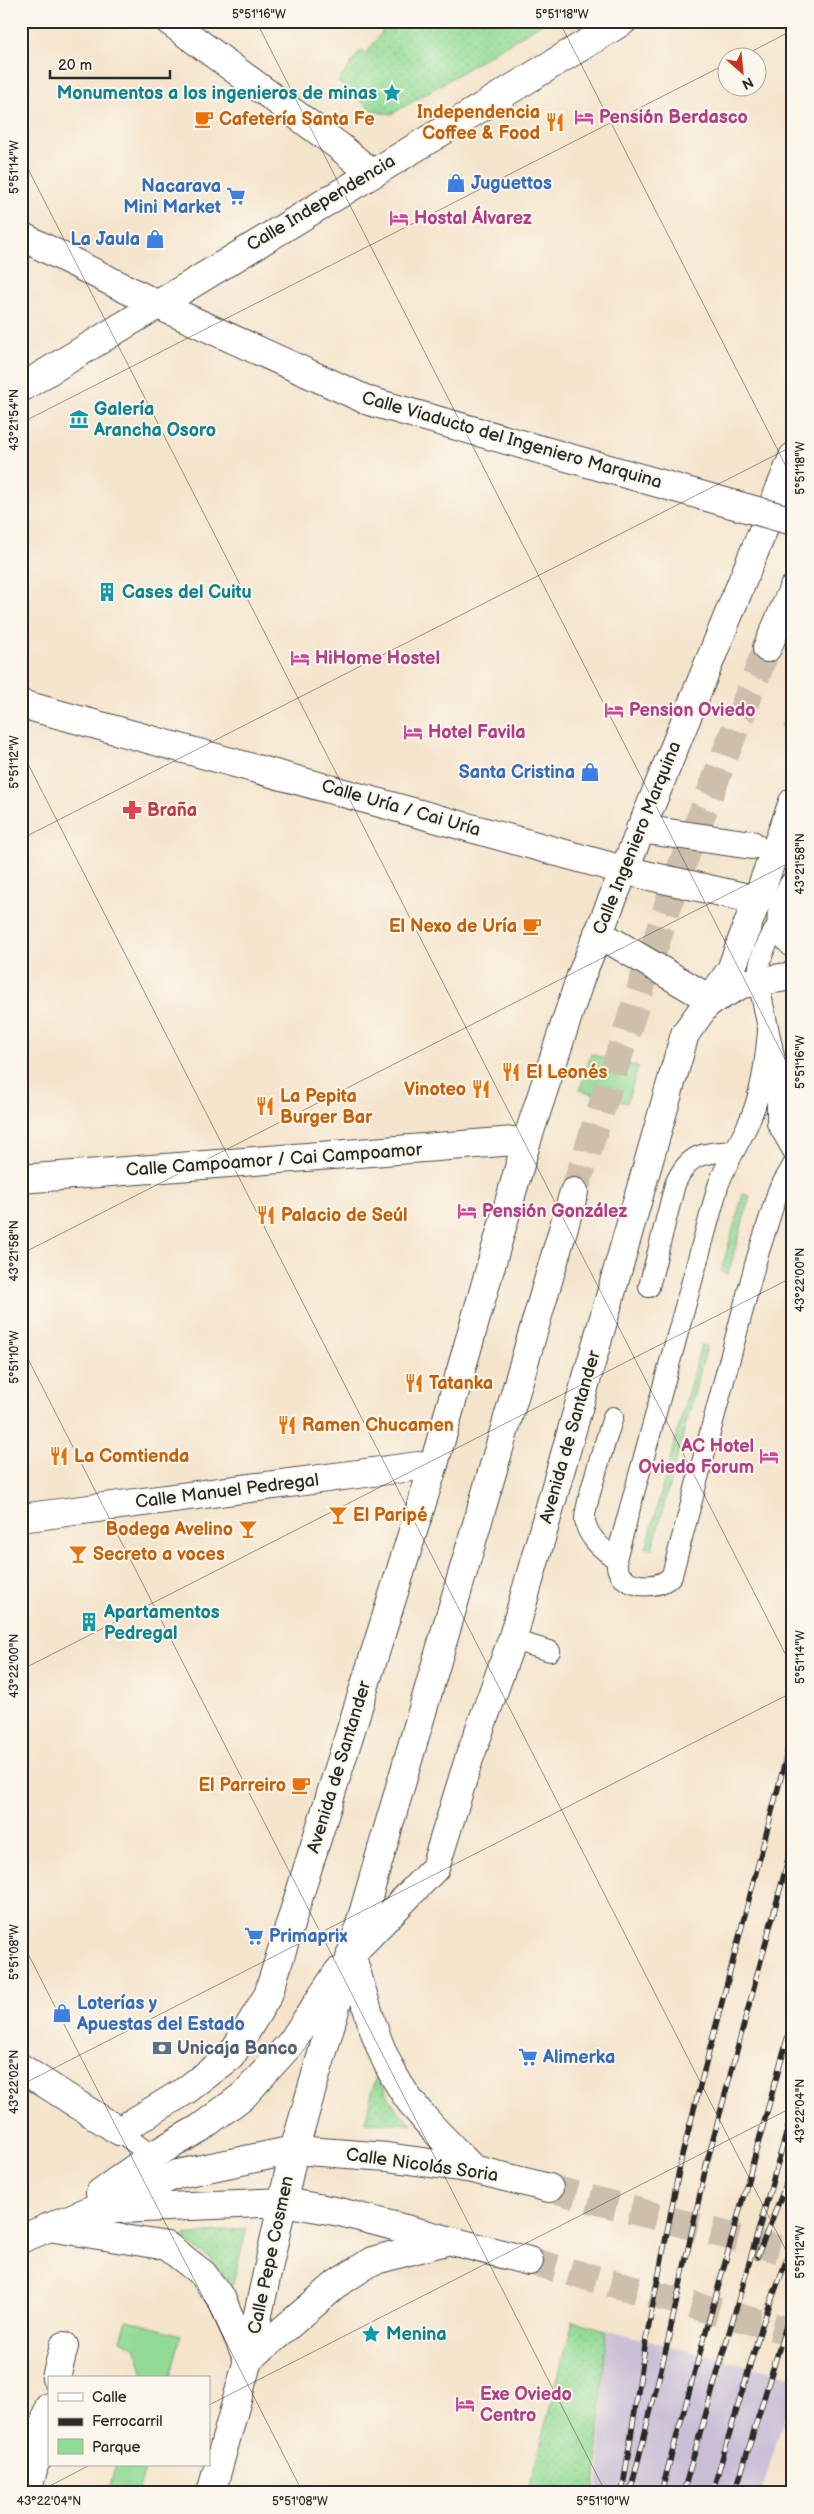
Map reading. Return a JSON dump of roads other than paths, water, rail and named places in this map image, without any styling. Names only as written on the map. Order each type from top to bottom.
[{"type":"main road","points":[[169,21],[340,147],[371,173]]},
{"type":"main road","name":"Calle Independencia","points":[[21,388],[623,21]]},
{"type":"main road","name":"Calle Viaducto del Ingeniero Marquina","points":[[21,236],[156,304],[369,401],[793,521]]},
{"type":"main road","name":"Calle Ingeniero Marquina","points":[[527,1140],[581,976],[793,458]]},
{"type":"main road","points":[[767,648],[793,589]]},
{"type":"main road","name":"Calle Uría / Cai Uría","points":[[21,704],[623,870],[778,902]]},
{"type":"main road","name":"Avenida de Santander","points":[[350,1954],[435,1868],[470,1758],[512,1640],[685,1034],[703,996],[731,970],[778,902],[793,802]]},
{"type":"main road","points":[[640,829],[752,845]]},
{"type":"main road","points":[[778,902],[783,926],[793,943]]},
{"type":"main road","points":[[598,933],[703,996],[758,980],[775,980],[793,976]]},
{"type":"main road","name":"Avenida de Santander","points":[[119,2131],[185,2091],[231,2056],[268,1995],[434,1464],[527,1140]]},
{"type":"main road","name":"Calle Campoamor / Cai Campoamor","points":[[21,1179],[527,1140]]},
{"type":"main road","name":"Avenida de Santander","points":[[294,2150],[574,1192]]},
{"type":"main road","name":"Calle Manuel Pedregal","points":[[21,1518],[434,1464]]},
{"type":"main road","points":[[22,2238],[111,2186],[152,2156],[200,2128],[244,2095],[291,2042],[350,1954]]},
{"type":"main road","points":[[350,1954],[382,2051],[400,2086],[432,2128],[473,2169]]},
{"type":"main road","points":[[21,2068],[119,2131]]},
{"type":"main road","name":"Calle Nicolás Soria","points":[[22,2238],[178,2174],[294,2150],[387,2157],[473,2169],[549,2188]]},
{"type":"main road","name":"Calle Pepe Cosmen","points":[[211,2493],[248,2360],[294,2150]]},
{"type":"main road","points":[[86,2211],[284,2202],[340,2212],[529,2261]]},
{"type":"main road","points":[[48,2227],[167,2246],[204,2274],[222,2300],[248,2360]]},
{"type":"main road","name":"Calle Pepe Cosmen","points":[[248,2360],[338,2283],[372,2262],[404,2251],[450,2240]]},
{"type":"main road","points":[[56,2376],[64,2346]]},
{"type":"main road","points":[[27,2493],[48,2410]]},
{"type":"lane","points":[[778,902],[758,970],[758,980],[777,1070],[778,1129],[793,1151]]},
{"type":"lane","points":[[768,1032],[765,1062],[751,1118],[733,1151],[718,1186],[616,1559],[619,1573],[628,1581],[655,1586],[662,1584],[672,1575],[756,1261],[778,1191],[793,1165]]},
{"type":"lane","points":[[648,1287],[675,1184],[680,1173],[688,1162],[697,1156],[707,1152],[733,1151]]},
{"type":"lane","points":[[612,1417],[585,1518],[591,1536],[607,1553],[616,1559]]},
{"type":"lane","points":[[512,1640],[550,1651]]},
{"type":"lane","points":[[119,2131],[152,2156]]},
{"type":"tunnel","points":[[574,1192],[678,875],[767,648]]},
{"type":"tunnel","points":[[549,2188],[793,2253]]},
{"type":"tunnel","points":[[529,2261],[793,2332]]},
{"type":"railway","points":[[622,2493],[646,2340],[682,2155],[793,1731]]},
{"type":"railway","points":[[630,2493],[667,2345],[707,2162],[793,1841]]},
{"type":"railway","points":[[661,2493],[793,2018]]},
{"type":"railway","points":[[683,2493],[793,2110]]},
{"type":"railway","points":[[757,2257],[793,2167]]},
{"type":"railway","points":[[712,2493],[762,2325],[793,2243]]},
{"type":"railway","points":[[735,2493],[793,2303]]},
{"type":"place","name":"Monumentos a los ingenieros de minas","points":[[392,93]]},
{"type":"place","name":"Pensión Berdasco","points":[[584,117]]},
{"type":"place","name":"Cafetería Santa Fe","points":[[204,119]]},
{"type":"place","name":"Independencia Coffee & Food","points":[[555,122]]},
{"type":"place","name":"Juguettos","points":[[456,183]]},
{"type":"place","name":"Nacarava Mini Market","points":[[236,196]]},
{"type":"place","name":"Hostal Álvarez","points":[[399,218]]},
{"type":"place","name":"La Jaula","points":[[155,239]]},
{"type":"place","name":"Galería Arancha Osoro","points":[[79,419]]},
{"type":"place","name":"Cases del Cuitu","points":[[107,592]]},
{"type":"place","name":"HiHome Hostel","points":[[300,658]]},
{"type":"place","name":"Pension Oviedo","points":[[614,710]]},
{"type":"place","name":"Hotel Favila","points":[[413,732]]},
{"type":"place","name":"Santa Cristina","points":[[590,772]]},
{"type":"place","name":"Braña","points":[[132,810]]},
{"type":"place","name":"El Nexo de Uría","points":[[532,926]]},
{"type":"place","name":"El Leonés","points":[[511,1072]]},
{"type":"place","name":"Vinoteo","points":[[481,1089]]},
{"type":"place","name":"La Pepita Burger Bar","points":[[265,1106]]},
{"type":"place","name":"Pensión González","points":[[467,1211]]},
{"type":"place","name":"Palacio de Seúl","points":[[266,1215]]},
{"type":"place","name":"Tatanka","points":[[414,1383]]},
{"type":"place","name":"Ramen Chucamen","points":[[287,1425]]},
{"type":"place","name":"La Comtienda","points":[[59,1456]]},
{"type":"place","name":"AC Hotel Oviedo Forum","points":[[769,1456]]},
{"type":"place","name":"El Paripé","points":[[338,1515]]},
{"type":"place","name":"Bodega Avelino","points":[[248,1529]]},
{"type":"place","name":"Secreto a voces","points":[[78,1554]]},
{"type":"place","name":"Apartamentos Pedregal","points":[[89,1622]]},
{"type":"place","name":"El Parreiro","points":[[301,1785]]},
{"type":"place","name":"Primaprix","points":[[254,1936]]},
{"type":"place","name":"Loterías y Apuestas del Estado","points":[[62,2013]]},
{"type":"place","name":"Unicaja Banco","points":[[162,2048]]},
{"type":"place","name":"Alimerka","points":[[528,2057]]},
{"type":"place","name":"Menina","points":[[371,2334]]},
{"type":"place","name":"Exe Oviedo Centro","points":[[465,2404]]}]
